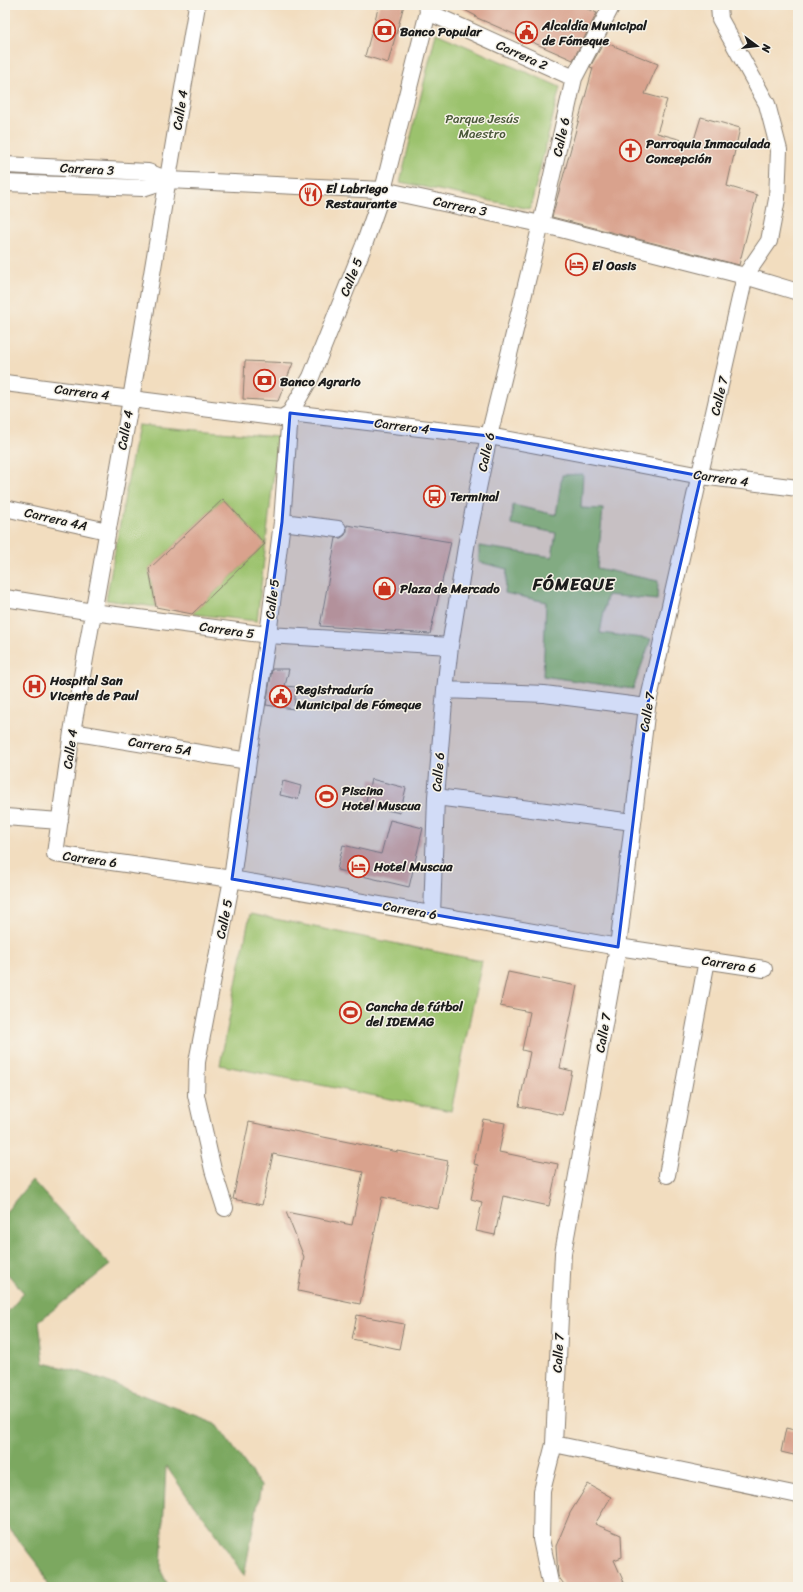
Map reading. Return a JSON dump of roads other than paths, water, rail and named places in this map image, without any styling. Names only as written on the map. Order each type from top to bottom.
[{"type":"street","name":"Calle 4","points":[[55,854],[72,732],[131,399],[198,5]]},
{"type":"street","name":"Calle 6","points":[[432,914],[436,797],[445,690],[450,646],[467,540],[490,436],[542,224],[574,78],[612,5]]},
{"type":"street","name":"Calle 7","points":[[551,1587],[541,1538],[542,1491],[554,1444],[563,1254],[618,947],[647,707],[745,276],[769,241],[777,199],[779,150],[767,104],[720,19],[719,5]]},
{"type":"street","name":"Carrera 2","points":[[427,9],[574,78]]},
{"type":"street","name":"Calle 5","points":[[225,1208],[213,1170],[196,1095],[197,1062],[232,878],[248,761],[268,635],[282,522],[290,413],[311,377],[364,244],[383,190],[427,9]]},
{"type":"street","name":"Carrera 3","points":[[5,165],[148,172],[168,180],[383,190],[542,224],[745,276],[798,292]]},
{"type":"street","name":"Carrera 3","points":[[5,183],[143,188],[168,180]]},
{"type":"street","name":"Carrera 4","points":[[5,382],[282,418],[290,413],[490,436],[700,476],[798,488]]},
{"type":"street","name":"Carrera 4A","points":[[5,508],[107,531]]},
{"type":"street","points":[[282,522],[338,529]]},
{"type":"street","name":"Carrera 5","points":[[5,598],[93,612],[268,635],[450,646]]},
{"type":"street","points":[[445,690],[544,694],[647,707]]},
{"type":"street","name":"Carrera 5A","points":[[72,732],[248,761]]},
{"type":"street","points":[[436,797],[633,822]]},
{"type":"street","points":[[5,817],[60,822]]},
{"type":"street","name":"Carrera 6","points":[[55,854],[232,878],[618,947],[764,969]]},
{"type":"street","points":[[667,1175],[707,960]]},
{"type":"street","points":[[554,1444],[798,1495]]},
{"type":"place","name":"Banco Popular","points":[[385,31]]},
{"type":"place","name":"Alcaldía Municipal de Fómeque","points":[[527,32]]},
{"type":"place","name":"Parroquia Inmaculada Concepción","points":[[631,150]]},
{"type":"place","name":"El Labriego Restaurante","points":[[311,195]]},
{"type":"place","name":"El Oasis","points":[[577,265]]},
{"type":"place","name":"Banco Agrario","points":[[265,381]]},
{"type":"place","name":"Terminal","points":[[435,496]]},
{"type":"place","name":"Plaza de Mercado","points":[[384,588]]},
{"type":"place","name":"Hospital San Vicente de Paul","points":[[35,687]]},
{"type":"place","name":"Registraduría Municipal de Fómeque","points":[[281,696]]},
{"type":"place","name":"Piscina Hotel Muscua","points":[[327,797]]},
{"type":"place","name":"Hotel Muscua","points":[[358,866]]},
{"type":"place","name":"Cancha de fútbol del IDEMAG","points":[[351,1013]]},
{"type":"district","name":"FÓMEQUE","points":[[574,584]]},
{"type":"park label","name":"Parque Jesús Maestro","points":[[482,126]]}]
